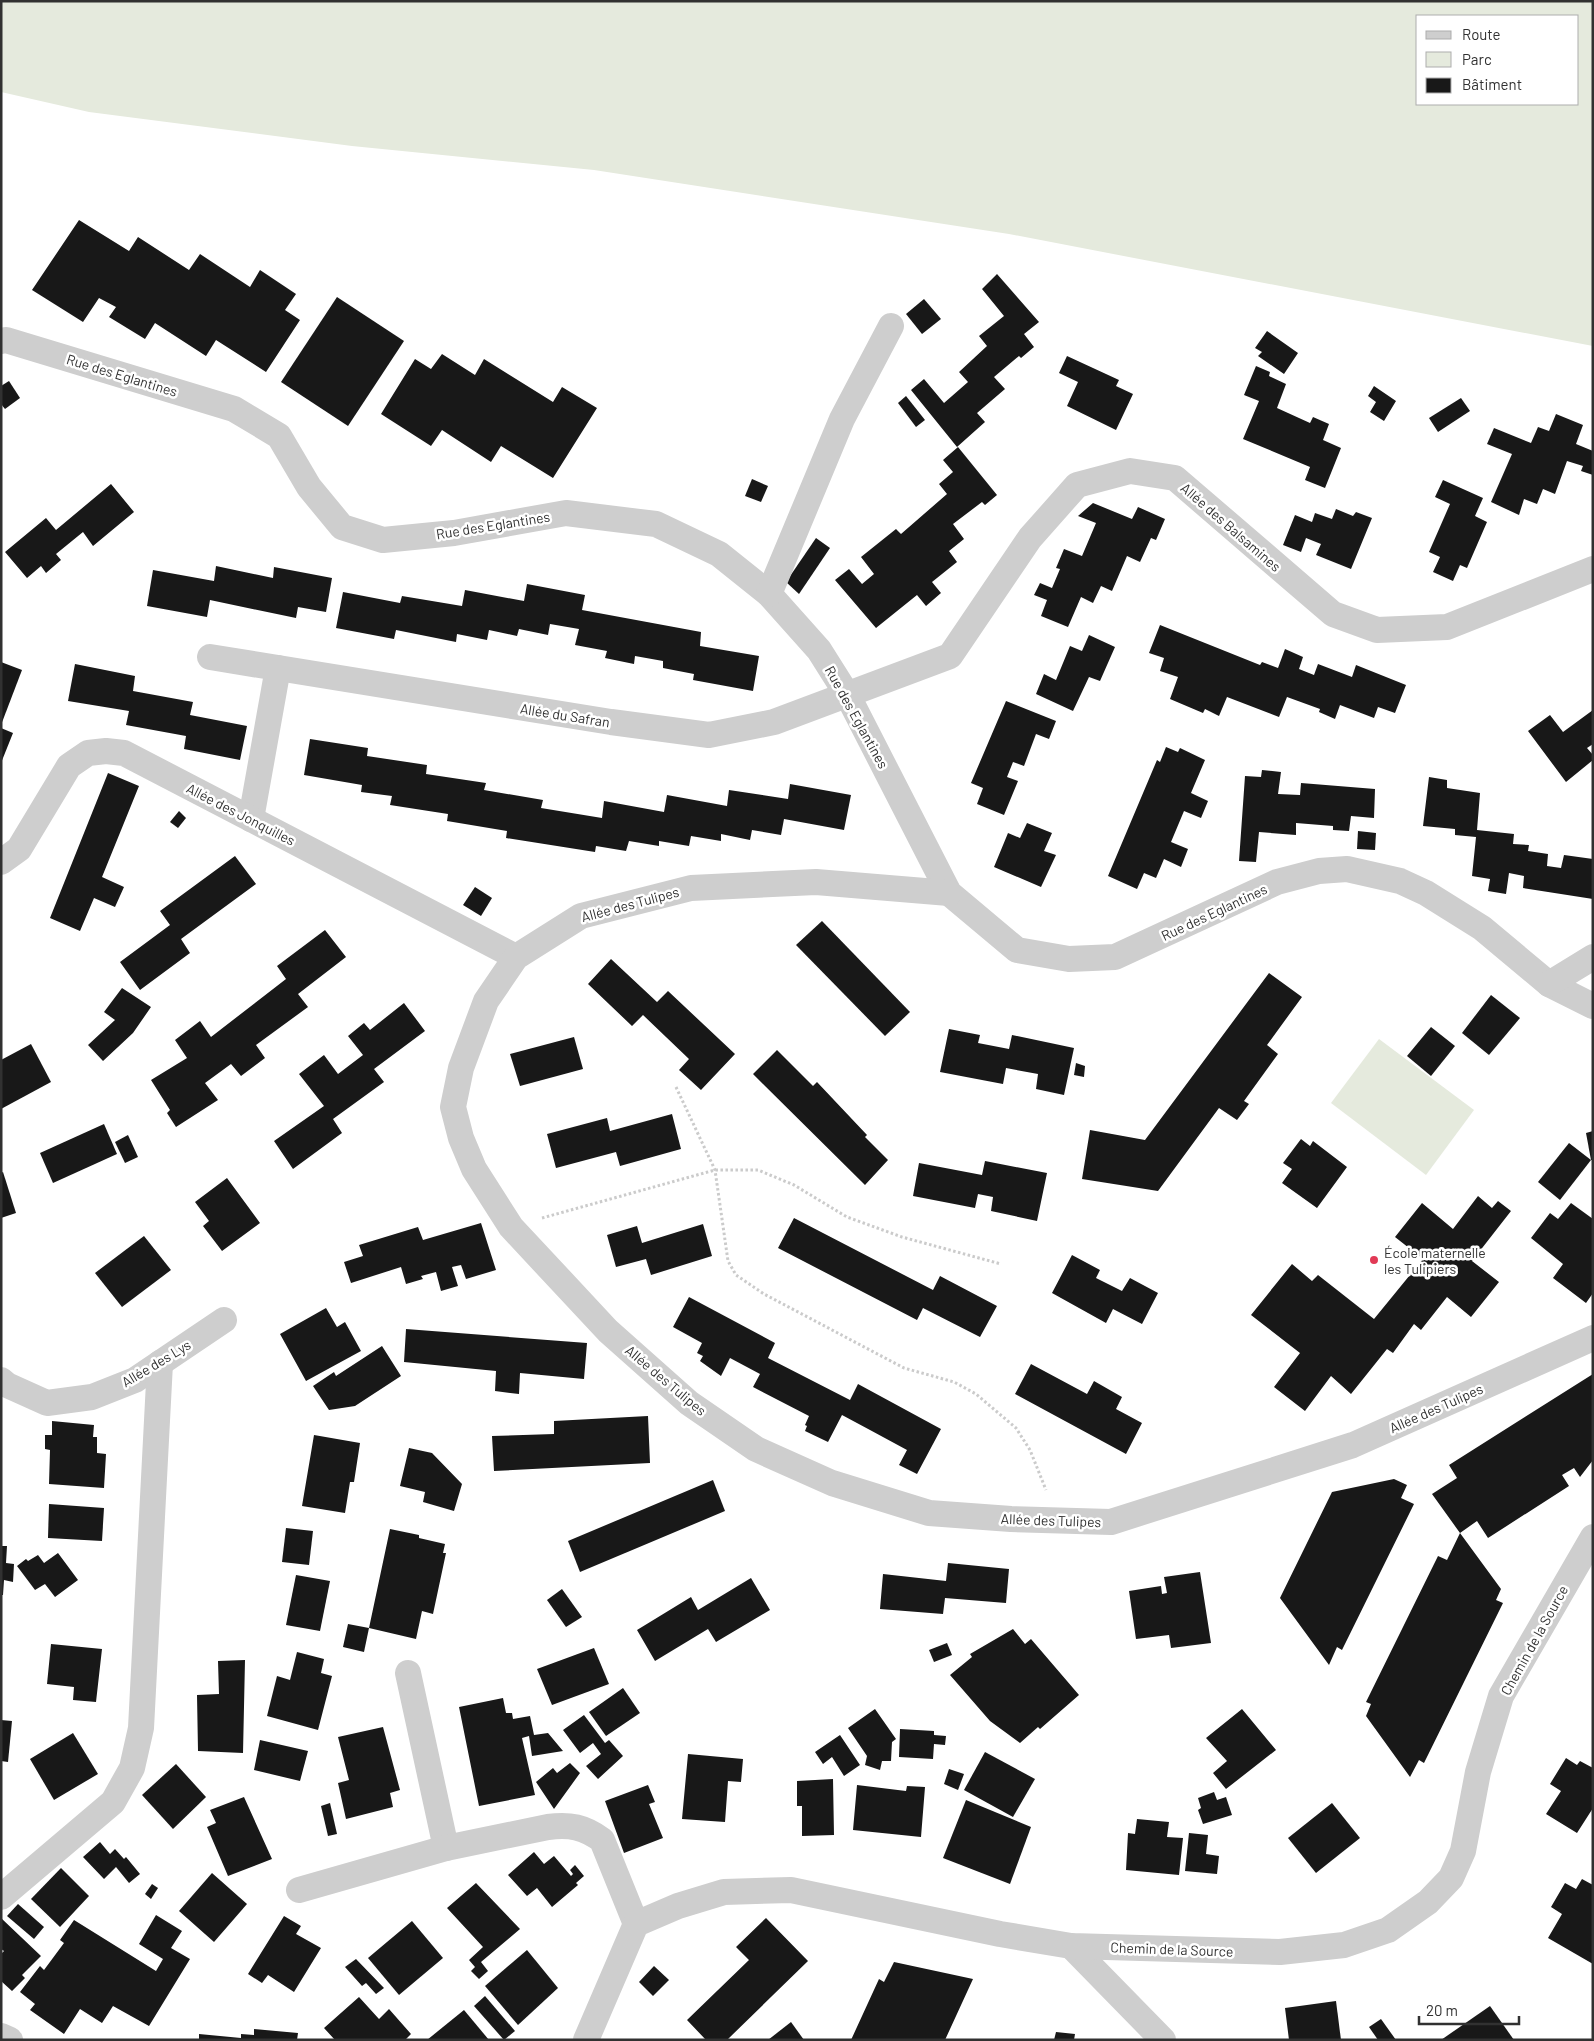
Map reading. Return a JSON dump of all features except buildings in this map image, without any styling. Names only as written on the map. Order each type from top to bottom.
[{"type":"street","points":[[769,594],[802,520],[842,420],[891,326]]},
{"type":"street","name":"Rue des Eglantines","points":[[1,341],[6,340],[234,409],[279,436],[309,487],[342,527],[383,540],[454,533],[566,514],[656,524],[719,554],[769,594],[819,650],[848,696],[950,893],[1017,950],[1069,959],[1115,957],[1277,882],[1320,870],[1347,869],[1400,882],[1426,893],[1482,928],[1549,984],[1593,1006]]},
{"type":"street","name":"Allée des Balsamines","points":[[848,696],[950,656],[1030,538],[1077,486],[1130,471],[1175,478],[1333,614],[1377,630],[1447,627],[1593,569]]},
{"type":"street","name":"Allée du Safran","points":[[210,657],[611,722],[709,735],[774,722],[848,696]]},
{"type":"street","points":[[251,818],[278,668]]},
{"type":"street","name":"Allée des Jonquilles","points":[[1,862],[19,849],[70,766],[88,753],[106,751],[124,753],[516,957]]},
{"type":"street","name":"Allée des Tulipes","points":[[950,893],[816,882],[691,888],[581,916],[516,957],[486,1001],[461,1068],[453,1107],[461,1138],[474,1169],[510,1227],[608,1331],[689,1402],[756,1449],[832,1483],[929,1513],[1059,1521],[1111,1522],[1353,1445],[1593,1338]]},
{"type":"street","points":[[1549,984],[1593,957]]},
{"type":"street","name":"Allée des Lys","points":[[1,1380],[7,1385],[47,1403],[92,1397],[134,1380],[224,1320]]},
{"type":"street","points":[[1,1897],[113,1802],[132,1768],[141,1728],[160,1363]]},
{"type":"street","name":"Chemin de la Source","points":[[636,1924],[678,1906],[724,1892],[791,1890],[1000,1934],[1071,1946],[1280,1952],[1344,1945],[1388,1930],[1428,1902],[1451,1878],[1463,1851],[1478,1772],[1501,1696],[1593,1537]]},
{"type":"street","points":[[408,1673],[446,1848]]},
{"type":"street","points":[[298,1890],[446,1848],[548,1827],[562,1825],[577,1826],[591,1832],[602,1840],[636,1924],[586,2040]]},
{"type":"street","points":[[1071,1946],[1162,2040]]},
{"type":"street","points":[[1,2036],[10,2040]]},
{"type":"path","points":[[676,1087],[714,1170],[728,1261],[736,1275],[764,1294],[904,1368],[954,1382],[995,1409],[1016,1428],[1030,1450],[1059,1521]]},
{"type":"path","points":[[510,1227],[714,1170],[758,1170],[794,1185],[847,1217],[902,1237],[1000,1264]]},
{"type":"green space","points":[[1,1],[1593,1],[1593,346],[1009,234],[594,170],[352,146],[89,112],[1,92]]},
{"type":"green space","points":[[1379,1039],[1474,1110],[1426,1175],[1331,1103]]},
{"type":"place","name":"École maternelle les Tulipiers","points":[[1374,1260]]}]
